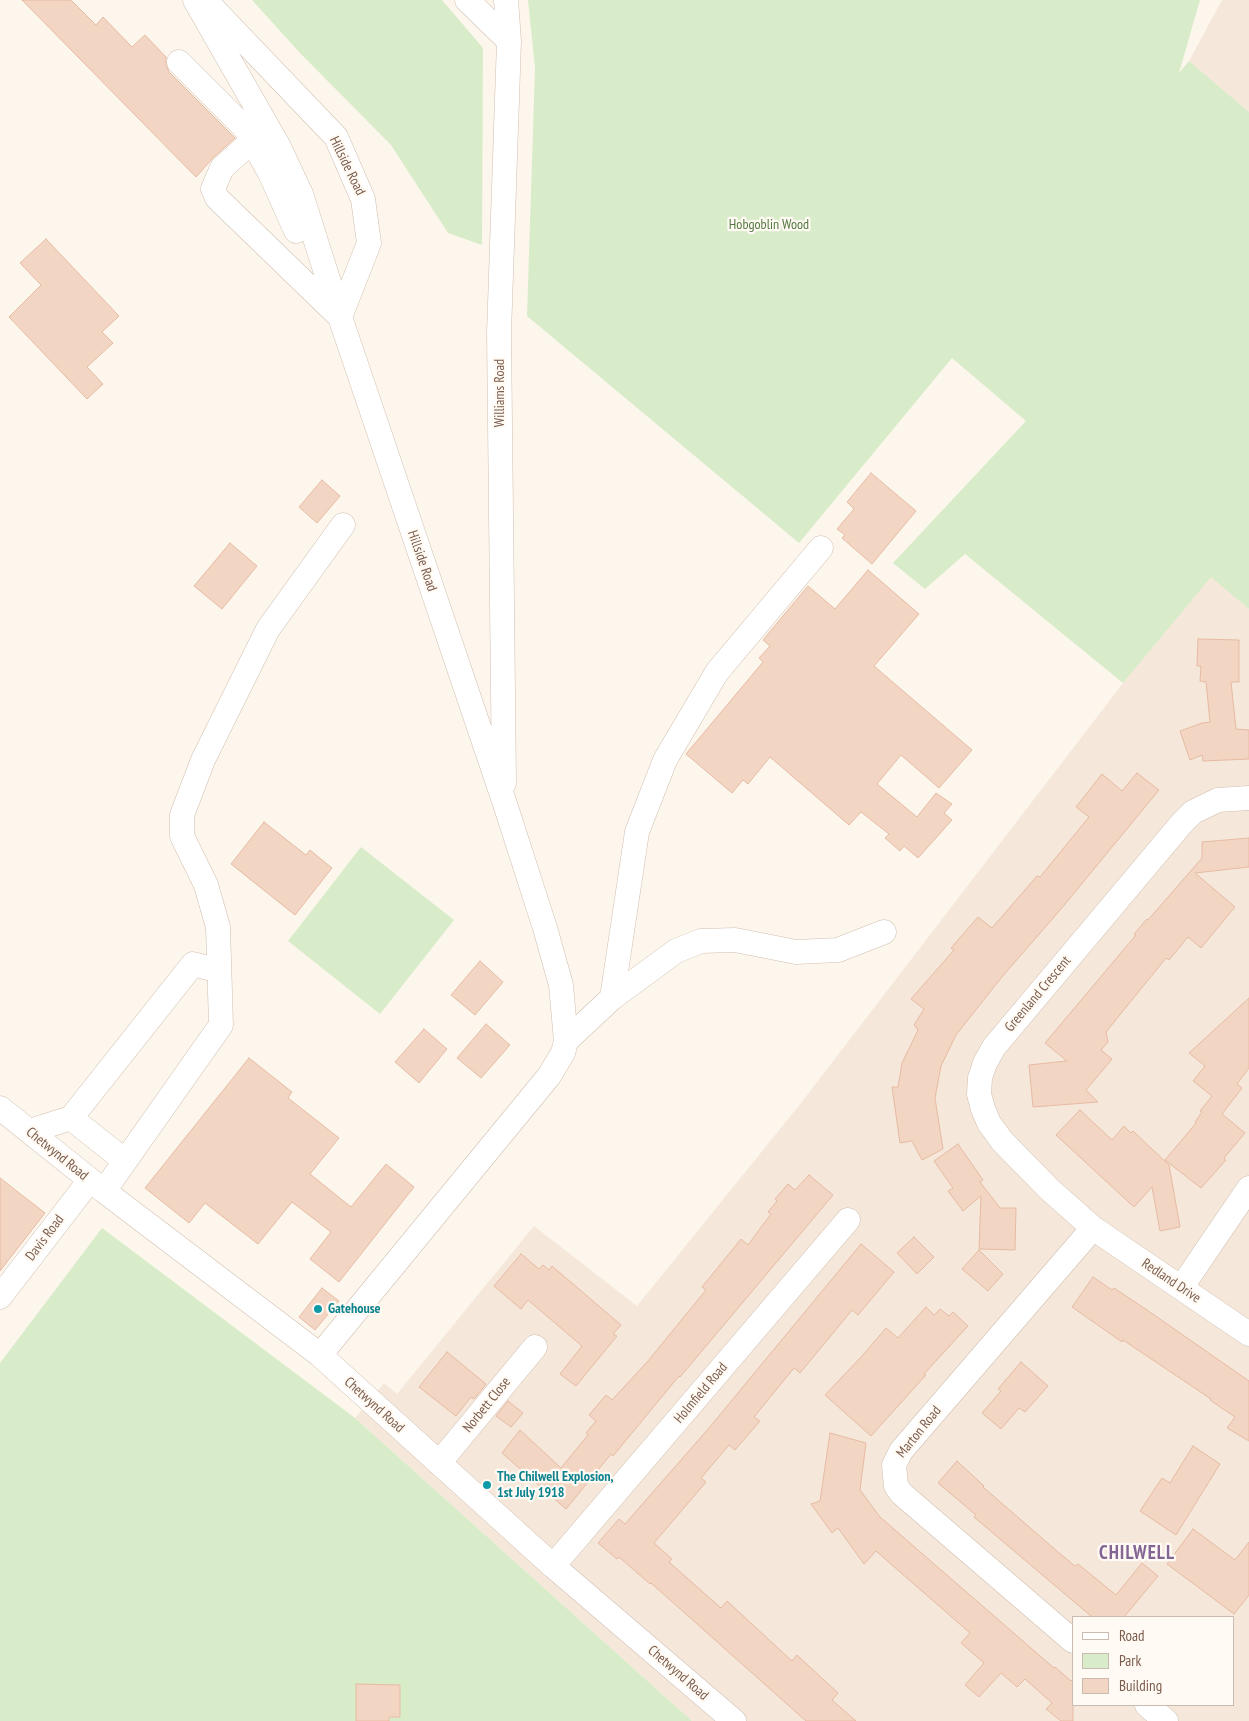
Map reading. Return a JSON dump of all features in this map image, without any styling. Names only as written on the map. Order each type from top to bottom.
[{"type":"street","name":"Hillside Road","points":[[195,0],[279,147],[301,194],[340,317],[505,804],[544,928],[561,985],[566,1041]]},
{"type":"street","name":"Hillside Road","points":[[206,0],[336,137],[363,199],[369,243],[340,317]]},
{"type":"street","points":[[467,0],[509,41]]},
{"type":"street","name":"Williams Road","points":[[505,804],[499,333],[509,41],[506,0]]},
{"type":"street","points":[[179,62],[244,128],[270,173],[296,231]]},
{"type":"street","points":[[252,141],[222,168],[213,189],[217,198],[340,317]]},
{"type":"street","name":"Davis Road","points":[[0,1297],[97,1185],[125,1161],[221,1025],[218,928],[206,885],[182,836],[182,814],[203,760],[268,629],[343,525]]},
{"type":"street","points":[[612,998],[637,832],[664,760],[717,672],[821,548]]},
{"type":"street","name":"Greenland Crescent","points":[[1093,1228],[1049,1189],[1002,1141],[989,1123],[979,1094],[980,1078],[985,1063],[994,1047],[1182,823],[1197,809],[1218,800],[1249,798]]},
{"type":"street","points":[[320,1355],[549,1076],[563,1053],[566,1041],[612,998],[676,951],[701,941],[735,940],[796,952],[838,950],[884,932]]},
{"type":"street","points":[[30,1132],[71,1118],[193,964],[219,971]]},
{"type":"street","name":"Chetwynd Road","points":[[0,1108],[97,1185],[320,1355],[554,1566],[734,1721]]},
{"type":"street","points":[[71,1118],[125,1161]]},
{"type":"street","points":[[1181,1288],[1249,1188]]},
{"type":"street","name":"Holmfield Road","points":[[554,1566],[848,1220]]},
{"type":"street","name":"Redland Drive","points":[[1093,1228],[1249,1334]]},
{"type":"street","name":"Marton Road","points":[[1072,1640],[902,1494],[896,1486],[894,1465],[901,1451],[1093,1228]]},
{"type":"street","name":"Norbett Close","points":[[439,1463],[534,1346]]},
{"type":"street","points":[[1148,1706],[1166,1721]]},
{"type":"shaded area","points":[[1222,0],[1249,0],[1249,112],[1189,61]]},
{"type":"shaded area","points":[[1211,576],[1249,609],[1249,1721],[692,1721],[355,1418],[384,1383],[397,1394],[534,1226],[637,1306],[801,1103],[1123,683]]},
{"type":"green space","points":[[252,0],[442,0],[483,48],[482,245],[448,233],[391,145],[300,53]]},
{"type":"green space","name":"Hobgoblin Wood","points":[[528,0],[1200,0],[1179,73],[1189,61],[1249,112],[1249,609],[1211,577],[1123,683],[965,554],[925,589],[893,563],[1026,421],[952,358],[799,543],[527,316],[535,68]]},
{"type":"green space","points":[[361,847],[454,920],[380,1014],[288,941]]},
{"type":"green space","points":[[102,1228],[355,1418],[692,1721],[0,1721],[0,1363]]},
{"type":"building","points":[[22,0],[71,0],[96,25],[103,17],[132,47],[145,35],[166,57],[166,65],[169,72],[235,138],[196,177]]},
{"type":"building","points":[[46,239],[119,316],[102,332],[113,343],[87,367],[103,384],[87,399],[9,317],[41,285],[20,263]]},
{"type":"building","points":[[871,473],[916,511],[872,564],[842,538],[845,535],[837,529],[854,509],[847,502]]},
{"type":"building","points":[[322,480],[340,496],[317,523],[299,507]]},
{"type":"building","points":[[230,543],[257,566],[222,609],[194,586]]},
{"type":"building","points":[[868,570],[919,614],[874,666],[972,750],[939,788],[901,755],[877,784],[917,817],[936,793],[952,804],[944,813],[952,820],[918,858],[904,846],[900,851],[885,838],[889,834],[861,812],[849,825],[770,757],[748,784],[743,780],[732,793],[686,754],[763,662],[759,658],[770,646],[763,640],[808,586],[835,609]]},
{"type":"building","points":[[1198,639],[1239,640],[1239,682],[1231,682],[1236,729],[1249,730],[1249,759],[1203,761],[1202,755],[1190,760],[1180,731],[1210,722],[1206,682],[1200,681],[1201,666],[1197,666]]},
{"type":"building","points":[[1137,773],[1159,790],[1061,909],[1001,978],[956,1035],[941,1066],[935,1098],[943,1149],[922,1160],[912,1141],[900,1143],[892,1087],[898,1087],[902,1063],[918,1030],[914,1025],[924,1009],[911,999],[954,950],[951,948],[978,917],[992,928],[1037,876],[1040,877],[1089,817],[1076,807],[1102,774],[1122,791]]},
{"type":"building","points":[[264,822],[306,855],[310,850],[332,868],[295,915],[231,864]]},
{"type":"building","points":[[1249,838],[1249,867],[1195,873],[1235,907],[1201,948],[1188,937],[1169,960],[1166,958],[1106,1032],[1108,1042],[1101,1050],[1112,1059],[1086,1090],[1098,1102],[1033,1107],[1029,1065],[1067,1061],[1045,1043],[1136,935],[1134,934],[1202,858],[1202,842]]},
{"type":"building","points":[[480,961],[503,982],[475,1015],[451,995]]},
{"type":"building","points":[[1249,998],[1249,1068],[1237,1084],[1242,1088],[1222,1114],[1245,1133],[1224,1158],[1226,1160],[1201,1188],[1165,1160],[1196,1123],[1202,1112],[1200,1111],[1212,1096],[1193,1081],[1205,1066],[1189,1053]]},
{"type":"building","points":[[486,1024],[510,1045],[481,1078],[457,1058]]},
{"type":"building","points":[[424,1029],[447,1049],[419,1083],[395,1062]]},
{"type":"building","points":[[249,1058],[292,1092],[288,1098],[339,1138],[310,1174],[351,1207],[386,1164],[414,1187],[339,1282],[310,1259],[331,1232],[292,1202],[258,1244],[205,1203],[189,1223],[145,1188]]},
{"type":"building","points":[[1080,1110],[1112,1140],[1124,1126],[1131,1133],[1133,1131],[1169,1165],[1180,1227],[1160,1231],[1152,1187],[1134,1207],[1056,1135]]},
{"type":"building","points":[[958,1144],[983,1180],[980,1182],[1000,1208],[1016,1208],[1015,1250],[979,1249],[981,1196],[963,1211],[948,1191],[953,1188],[934,1161]]},
{"type":"building","points":[[809,1175],[833,1195],[566,1509],[502,1453],[520,1430],[561,1468],[588,1435],[586,1433],[596,1421],[589,1415],[606,1395],[612,1400],[648,1361],[706,1290],[702,1287],[741,1239],[748,1245],[771,1214],[768,1212],[777,1201],[775,1199],[788,1184],[795,1190]]},
{"type":"building","points":[[0,1178],[45,1213],[0,1271]]},
{"type":"building","points":[[914,1237],[934,1257],[917,1274],[897,1253]]},
{"type":"building","points":[[861,1244],[894,1272],[858,1315],[852,1310],[800,1373],[794,1368],[754,1417],[760,1421],[735,1450],[729,1445],[701,1478],[706,1482],[654,1543],[672,1559],[669,1562],[721,1608],[727,1601],[792,1661],[797,1655],[838,1693],[832,1700],[856,1721],[806,1721],[651,1583],[598,1543],[619,1519],[625,1524],[709,1428]]},
{"type":"building","points":[[979,1250],[1003,1274],[988,1291],[962,1269]]},
{"type":"building","points":[[521,1254],[539,1269],[543,1265],[549,1270],[552,1266],[621,1325],[613,1334],[617,1336],[576,1386],[560,1374],[582,1346],[528,1300],[521,1309],[494,1286]]},
{"type":"building","points":[[1093,1277],[1112,1290],[1114,1288],[1147,1310],[1249,1381],[1249,1441],[1227,1428],[1235,1417],[1072,1307]]},
{"type":"building","name":"Gatehouse","points":[[322,1288],[339,1301],[315,1330],[299,1317]]},
{"type":"building","points":[[926,1307],[934,1315],[940,1309],[949,1316],[953,1312],[968,1326],[871,1436],[825,1395],[886,1328],[898,1338]]},
{"type":"building","points":[[447,1352],[486,1384],[474,1399],[471,1397],[456,1416],[419,1387]]},
{"type":"building","points":[[1021,1362],[1048,1386],[1025,1412],[1019,1408],[1001,1429],[982,1413],[1001,1391],[998,1389]]},
{"type":"building","points":[[508,1401],[523,1413],[511,1427],[496,1416]]},
{"type":"building","points":[[830,1433],[866,1443],[860,1490],[880,1517],[1054,1668],[1072,1680],[1073,1721],[1061,1721],[1046,1709],[1052,1703],[1025,1679],[1017,1687],[1001,1673],[979,1697],[965,1685],[984,1663],[961,1643],[970,1633],[876,1551],[864,1564],[838,1528],[832,1533],[811,1504],[820,1501]]},
{"type":"building","points":[[1193,1446],[1220,1464],[1176,1535],[1140,1511],[1162,1478],[1170,1483]]},
{"type":"building","points":[[957,1461],[983,1487],[1058,1552],[1075,1566],[1078,1564],[1116,1595],[1142,1563],[1158,1576],[1125,1616],[1091,1616],[974,1517],[976,1515],[938,1483]]},
{"type":"building","points":[[1193,1529],[1235,1560],[1249,1542],[1249,1595],[1234,1614],[1167,1564]]},
{"type":"building","points":[[356,1684],[400,1685],[400,1717],[389,1717],[389,1721],[356,1721]]},
{"type":"place","name":"Gatehouse","points":[[318,1309]]},
{"type":"place","name":"The Chilwell Explosion, 1st July 1918","points":[[487,1485]]},
{"type":"district","name":"CHILWELL","points":[[1137,1554]]}]
